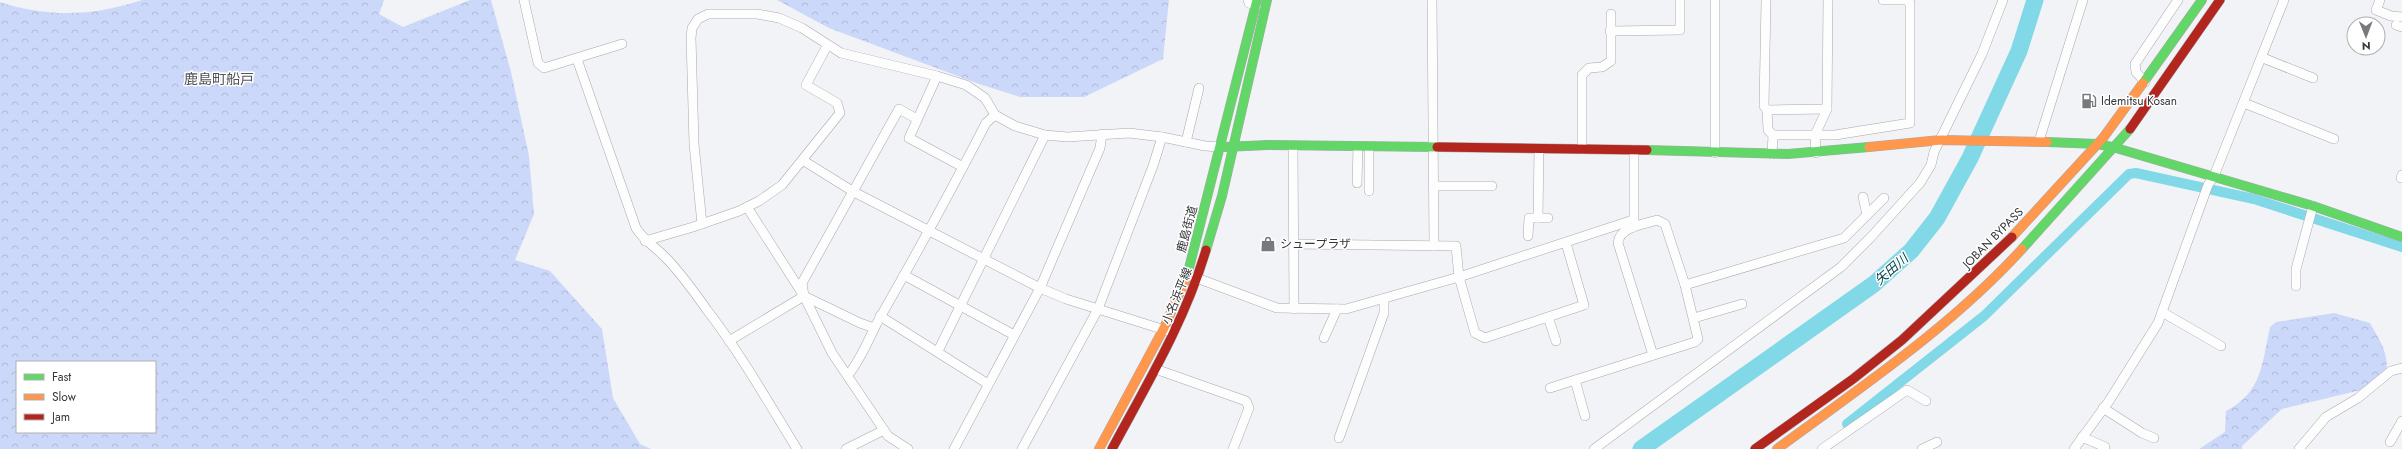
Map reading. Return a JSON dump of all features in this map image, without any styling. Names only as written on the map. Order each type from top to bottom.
[{"type":"main road","name":"小名浜平線","points":[[1112,449],[1175,334],[1198,278],[1222,196],[1267,0]]},
{"type":"main road","name":"JOBAN BYPASS","points":[[1756,449],[1853,379],[1902,340],[1987,262],[2028,221],[2098,144],[2202,0]]},
{"type":"main road","points":[[1777,449],[1862,388],[1961,308],[2001,272],[2037,235],[2116,148],[2149,104],[2220,0]]},
{"type":"main road","name":"鹿島街道","points":[[1099,449],[1164,328],[1187,276],[1221,147],[1256,3]]},
{"type":"main road","points":[[1221,147],[1293,146],[1582,149],[1816,154],[1945,140],[2039,141],[2098,144],[2214,176],[2313,206],[2402,237]]},
{"type":"street","points":[[524,0],[540,66],[548,68],[622,44]]},
{"type":"street","points":[[1248,0],[1249,3],[1256,3]]},
{"type":"street","points":[[1432,0],[1434,246]]},
{"type":"street","points":[[1610,31],[1680,30],[1680,0]]},
{"type":"street","points":[[1715,0],[1715,153]]},
{"type":"street","points":[[1766,0],[1764,106],[1767,110],[1768,130],[1772,135],[1772,154]]},
{"type":"street","points":[[1816,154],[1815,135],[1827,109],[1828,0]]},
{"type":"street","points":[[1772,135],[1836,135],[1910,123],[1910,3],[1906,0],[1883,0]]},
{"type":"street","points":[[1594,449],[1841,267],[1871,237],[1920,183],[1945,140],[1982,54],[2003,0]]},
{"type":"street","points":[[2039,141],[2083,0]]},
{"type":"street","points":[[2144,82],[2136,72],[2135,64],[2178,0]]},
{"type":"street","points":[[2074,449],[2104,408],[2152,334],[2162,312],[2208,185],[2214,176],[2263,58],[2284,0]]},
{"type":"street","points":[[2380,0],[2376,10],[2391,16],[2402,17]]},
{"type":"street","points":[[702,224],[694,144],[691,38],[692,28],[698,19],[708,14],[757,14],[779,18],[802,28],[827,46],[840,53],[937,76],[966,86],[985,98],[995,115],[1015,126],[1045,135],[1067,137],[1129,133],[1221,147]]},
{"type":"street","points":[[1582,149],[1582,75],[1589,68],[1602,67],[1611,61],[1611,14]]},
{"type":"street","points":[[645,242],[702,224],[746,207],[782,185],[804,161],[840,113],[837,103],[806,85],[827,46]]},
{"type":"street","points":[[2263,58],[2313,78]]},
{"type":"street","points":[[577,59],[633,221],[645,242],[654,246],[668,260],[729,341],[797,449]]},
{"type":"street","points":[[937,76],[909,138],[963,166]]},
{"type":"street","points":[[1186,142],[1199,88]]},
{"type":"street","points":[[2244,103],[2334,139]]},
{"type":"street","points":[[804,296],[802,283],[899,109],[917,119]]},
{"type":"street","points":[[1767,110],[1827,109]]},
{"type":"street","points":[[848,375],[856,365],[880,316],[930,232],[986,123],[995,115]]},
{"type":"street","points":[[954,449],[1040,288],[1100,148],[1102,134]]},
{"type":"street","points":[[938,351],[985,260],[1045,135]]},
{"type":"street","points":[[1022,449],[1098,309],[1154,166],[1162,137]]},
{"type":"street","points":[[1293,146],[1294,309]]},
{"type":"street","points":[[1357,183],[1358,147]]},
{"type":"street","points":[[1368,191],[1369,147]]},
{"type":"street","points":[[1528,236],[1529,218],[1543,218],[1539,149]]},
{"type":"street","points":[[1634,150],[1634,224]]},
{"type":"street","points":[[804,161],[854,192],[1040,288],[1098,309],[1164,328],[1175,334]]},
{"type":"street","points":[[1434,186],[1492,186]]},
{"type":"street","points":[[1863,197],[1867,215]]},
{"type":"street","points":[[1685,285],[1844,238],[1884,198]]},
{"type":"street","points":[[2296,286],[2296,269],[2313,206]]},
{"type":"street","points":[[746,207],[804,296],[832,353],[888,436],[908,449]]},
{"type":"street","points":[[1187,276],[1198,278],[1277,308],[1346,309],[1459,277],[1566,243],[1634,224],[1657,220],[1664,222],[1685,285],[1694,318],[1698,335],[1695,342],[1550,388]]},
{"type":"street","points":[[1634,224],[1622,234],[1618,243],[1653,355]]},
{"type":"street","points":[[1293,244],[1456,246],[1459,277],[1475,333],[1485,338],[1584,305],[1566,243]]},
{"type":"street","points":[[904,275],[1014,336]]},
{"type":"street","points":[[729,341],[804,296]]},
{"type":"street","points":[[804,296],[860,324],[874,328]]},
{"type":"street","points":[[1339,438],[1384,313],[1384,299]]},
{"type":"street","points":[[1694,318],[1742,304]]},
{"type":"street","points":[[1324,338],[1337,309]]},
{"type":"street","points":[[2162,312],[2221,346]]},
{"type":"street","points":[[880,316],[938,351],[988,384]]},
{"type":"street","points":[[1548,317],[1556,341]]},
{"type":"street","points":[[2300,449],[2326,417],[2358,398],[2391,371],[2402,368]]},
{"type":"street","points":[[1162,371],[1246,402],[1249,408],[1233,449]]},
{"type":"street","points":[[1574,380],[1585,416]]},
{"type":"street","points":[[1822,449],[1907,390],[1926,401]]},
{"type":"street","points":[[2104,408],[2137,430],[2154,438]]},
{"type":"street","points":[[2390,442],[2402,421]]},
{"type":"street","points":[[846,449],[884,430]]},
{"type":"street","points":[[2082,437],[2105,447]]},
{"type":"street","points":[[1924,449],[1938,442]]},
{"type":"green space","points":[[142,0],[384,0],[379,14],[403,27],[470,0],[491,0],[511,72],[529,156],[534,214],[515,260],[550,271],[602,329],[613,398],[640,444],[651,449],[0,449],[0,2],[36,11],[54,13],[89,12]]},
{"type":"green space","points":[[777,0],[1169,0],[1163,59],[1084,97],[1020,97],[979,84],[829,28]]},
{"type":"green space","points":[[2334,313],[2370,323],[2386,357],[2387,364],[2384,380],[2365,389],[2282,409],[2242,446],[2242,449],[2199,449],[2225,432],[2226,411],[2247,395],[2254,385],[2259,375],[2270,327],[2276,322]]},
{"type":"waterway","name":"矢田川","points":[[1641,449],[1874,284],[1911,251],[1937,218],[1970,158],[2019,51],[2035,0]]},
{"type":"waterway","points":[[1847,424],[1984,316],[2129,174],[2136,173],[2254,199],[2402,247]]},
{"type":"traffic: fast","points":[[1187,276],[1257,0]]},
{"type":"traffic: fast","points":[[1206,250],[1222,196],[1267,0]]},
{"type":"traffic: fast","points":[[2143,83],[2202,0]]},
{"type":"traffic: fast","points":[[2022,249],[2130,129]]},
{"type":"traffic: fast","points":[[2047,142],[2098,144],[2116,148],[2313,206],[2402,237]]},
{"type":"traffic: fast","points":[[1224,147],[1268,145],[1437,147]]},
{"type":"traffic: fast","points":[[1647,150],[1788,154],[1869,147]]},
{"type":"traffic: slow","points":[[2012,237],[2103,138],[2143,83]]},
{"type":"traffic: slow","points":[[1869,147],[1941,140],[2047,142]]},
{"type":"traffic: slow","points":[[1777,449],[1873,379],[1935,330],[1966,304],[2022,249]]},
{"type":"traffic: slow","points":[[1099,449],[1164,328],[1187,276]]},
{"type":"traffic: jam","points":[[2130,129],[2220,0]]},
{"type":"traffic: jam","points":[[1437,147],[1647,150]]},
{"type":"traffic: jam","points":[[1755,449],[1853,379],[1902,340],[2012,237]]},
{"type":"traffic: jam","points":[[1112,449],[1152,376],[1176,327],[1206,250]]},
{"type":"place","name":"Idemitsu Kosan","points":[[2089,101]]},
{"type":"place","name":"シュープラザ","points":[[1268,244]]},
{"type":"district","name":"鹿島町船戸","points":[[219,79]]}]
